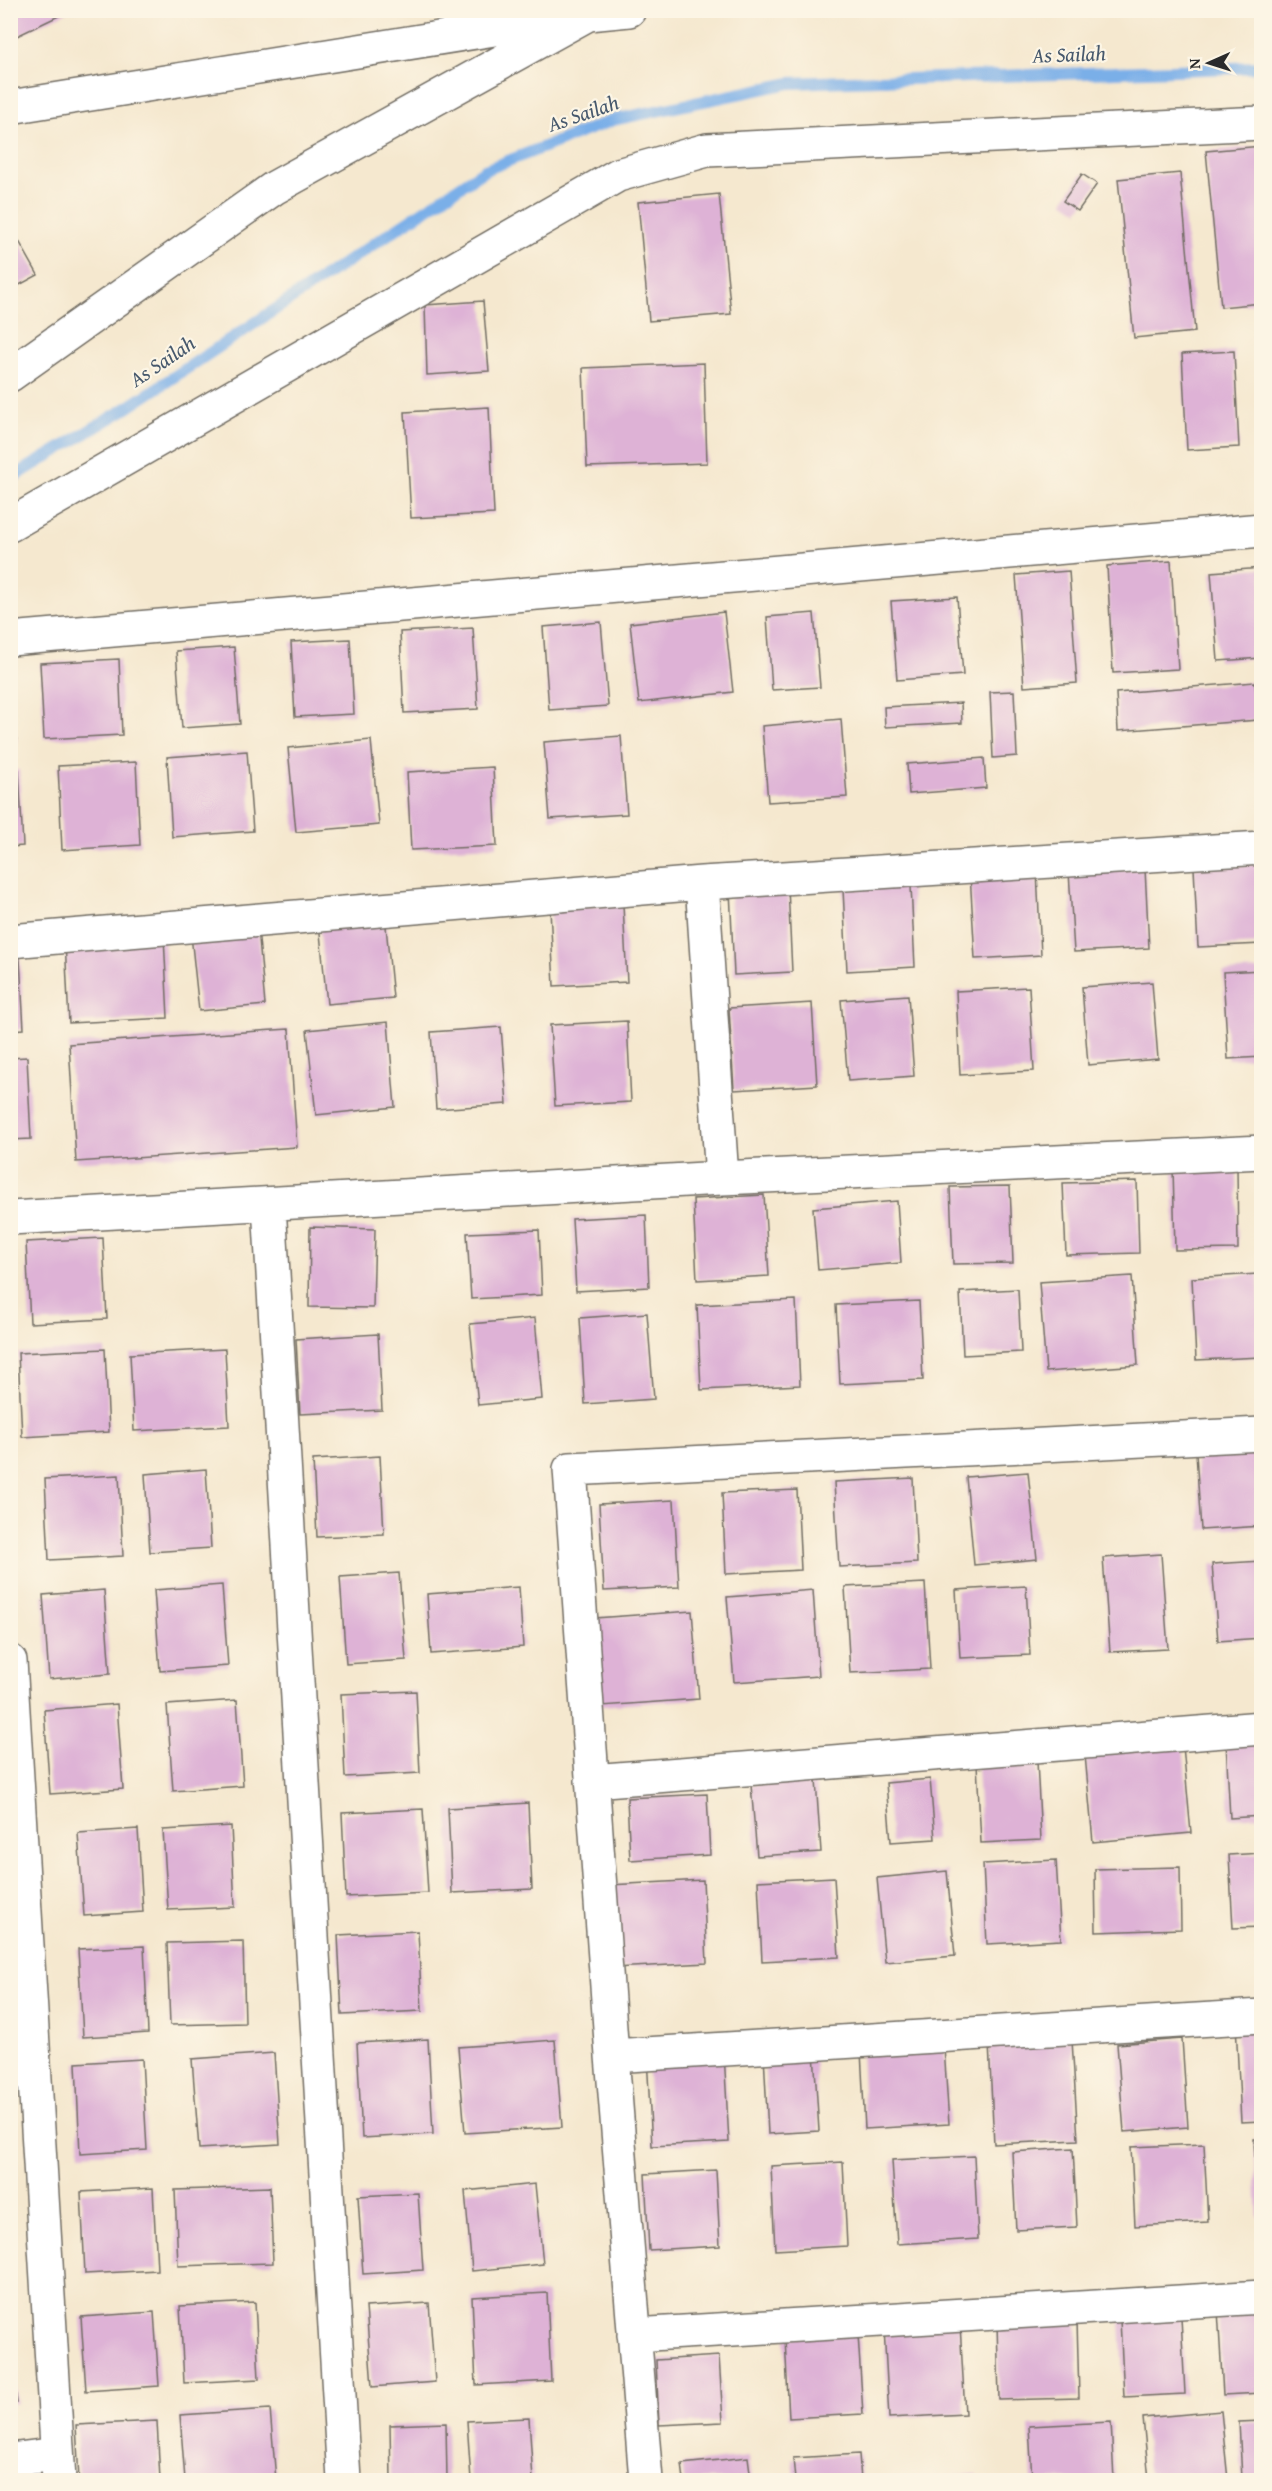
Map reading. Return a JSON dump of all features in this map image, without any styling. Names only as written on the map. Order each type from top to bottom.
[{"type":"street","points":[[10,107],[588,12],[629,10]]},
{"type":"street","points":[[10,375],[274,188],[588,12]]},
{"type":"street","points":[[10,525],[618,175],[707,150],[1262,123]]},
{"type":"street","points":[[10,639],[1262,530]]},
{"type":"street","points":[[10,940],[702,883],[1262,848]]},
{"type":"street","points":[[702,883],[722,1178]]},
{"type":"street","points":[[10,1218],[722,1178],[1262,1152]]},
{"type":"street","points":[[269,1204],[344,2481]]},
{"type":"street","points":[[646,2481],[612,2056],[570,1469],[1262,1434]]},
{"type":"street","points":[[10,1660],[58,2467],[10,2460]]},
{"type":"street","points":[[592,1781],[1262,1728]]},
{"type":"street","points":[[612,2056],[1262,2016]]},
{"type":"street","points":[[634,2335],[1262,2297]]},
{"type":"building","points":[[10,10],[71,10],[17,36],[10,22]]},
{"type":"building","points":[[1262,146],[1262,303],[1221,307],[1206,151]]},
{"type":"building","points":[[1180,173],[1195,332],[1134,338],[1118,179]]},
{"type":"building","points":[[1082,174],[1097,184],[1078,211],[1063,201]]},
{"type":"building","points":[[719,194],[731,314],[649,321],[638,202]]},
{"type":"building","points":[[10,225],[38,275],[10,290]]},
{"type":"building","points":[[483,301],[489,371],[427,375],[425,305]]},
{"type":"building","points":[[1234,351],[1239,447],[1187,450],[1182,354]]},
{"type":"building","points":[[704,363],[707,463],[587,467],[583,368]]},
{"type":"building","points":[[489,407],[494,514],[411,518],[405,412]]},
{"type":"building","points":[[1171,561],[1178,669],[1113,673],[1107,566]]},
{"type":"building","points":[[1262,568],[1262,658],[1218,661],[1211,572]]},
{"type":"building","points":[[1069,571],[1077,683],[1024,687],[1016,575]]},
{"type":"building","points":[[957,597],[963,675],[897,680],[891,601]]},
{"type":"building","points":[[724,612],[733,692],[639,703],[630,623]]},
{"type":"building","points":[[814,613],[820,687],[772,690],[767,617]]},
{"type":"building","points":[[601,622],[608,706],[549,710],[543,627]]},
{"type":"building","points":[[473,628],[478,709],[404,713],[400,632]]},
{"type":"building","points":[[350,639],[354,714],[295,717],[291,642]]},
{"type":"building","points":[[234,647],[240,724],[182,728],[176,651]]},
{"type":"building","points":[[119,659],[122,735],[44,739],[40,663]]},
{"type":"building","points":[[1255,682],[1258,720],[1118,731],[1116,693]]},
{"type":"building","points":[[1014,691],[1017,756],[993,758],[990,692]]},
{"type":"building","points":[[10,702],[17,742],[10,743]]},
{"type":"building","points":[[961,703],[962,723],[885,727],[884,707]]},
{"type":"building","points":[[841,719],[847,797],[768,802],[762,726]]},
{"type":"building","points":[[621,736],[627,814],[550,819],[544,742]]},
{"type":"building","points":[[371,740],[379,825],[296,832],[288,748]]},
{"type":"building","points":[[247,751],[253,831],[172,837],[167,757]]},
{"type":"building","points":[[984,758],[986,788],[909,794],[907,764]]},
{"type":"building","points":[[136,762],[140,845],[62,850],[58,766]]},
{"type":"building","points":[[493,767],[497,846],[411,850],[407,772]]},
{"type":"building","points":[[10,770],[19,770],[23,846],[10,847]]},
{"type":"building","points":[[1262,864],[1262,944],[1198,947],[1194,868]]},
{"type":"building","points":[[1145,869],[1149,948],[1074,952],[1069,872]]},
{"type":"building","points":[[1037,871],[1041,955],[975,959],[970,874]]},
{"type":"building","points":[[911,886],[915,967],[847,971],[843,889]]},
{"type":"building","points":[[788,887],[792,972],[734,975],[730,890]]},
{"type":"building","points":[[623,905],[627,982],[554,986],[550,909]]},
{"type":"building","points":[[385,916],[393,998],[327,1004],[319,923]]},
{"type":"building","points":[[258,928],[265,1005],[199,1011],[191,935]]},
{"type":"building","points":[[164,936],[168,1018],[69,1023],[65,941]]},
{"type":"building","points":[[10,942],[19,942],[24,1029],[10,1030]]},
{"type":"building","points":[[1262,970],[1262,1057],[1228,1059],[1223,972]]},
{"type":"building","points":[[1152,982],[1158,1059],[1088,1065],[1082,987]]},
{"type":"building","points":[[1029,987],[1034,1071],[960,1075],[956,991]]},
{"type":"building","points":[[908,995],[914,1076],[848,1081],[841,1000]]},
{"type":"building","points":[[812,1003],[817,1085],[734,1090],[729,1008]]},
{"type":"building","points":[[627,1021],[631,1102],[555,1106],[550,1025]]},
{"type":"building","points":[[388,1022],[395,1107],[316,1115],[307,1030]]},
{"type":"building","points":[[501,1027],[507,1104],[436,1109],[431,1032]]},
{"type":"building","points":[[289,1029],[297,1147],[76,1162],[69,1044]]},
{"type":"building","points":[[27,1057],[31,1139],[10,1140],[10,1058]]},
{"type":"building","points":[[1237,1166],[1238,1249],[1175,1250],[1173,1167]]},
{"type":"building","points":[[1137,1181],[1139,1253],[1066,1255],[1063,1183]]},
{"type":"building","points":[[1010,1186],[1013,1263],[953,1264],[950,1187]]},
{"type":"building","points":[[764,1195],[769,1276],[697,1280],[693,1199]]},
{"type":"building","points":[[897,1201],[901,1263],[818,1270],[813,1208]]},
{"type":"building","points":[[646,1215],[649,1287],[576,1291],[572,1219]]},
{"type":"building","points":[[310,1227],[375,1229],[373,1308],[309,1307]]},
{"type":"building","points":[[539,1230],[542,1295],[471,1299],[467,1233]]},
{"type":"building","points":[[103,1238],[107,1319],[30,1323],[26,1242]]},
{"type":"building","points":[[1258,1274],[1262,1357],[1196,1360],[1192,1278]]},
{"type":"building","points":[[1132,1276],[1138,1365],[1046,1372],[1039,1282]]},
{"type":"building","points":[[1018,1289],[1021,1352],[963,1355],[960,1292]]},
{"type":"building","points":[[796,1300],[800,1385],[701,1390],[697,1305]]},
{"type":"building","points":[[919,1301],[923,1380],[840,1384],[836,1305]]},
{"type":"building","points":[[647,1313],[654,1399],[585,1404],[580,1318]]},
{"type":"building","points":[[535,1318],[542,1399],[478,1405],[470,1324]]},
{"type":"building","points":[[378,1334],[382,1410],[300,1414],[296,1339]]},
{"type":"building","points":[[105,1349],[109,1432],[22,1437],[18,1353]]},
{"type":"building","points":[[225,1349],[229,1426],[134,1431],[130,1354]]},
{"type":"building","points":[[1262,1448],[1262,1526],[1201,1530],[1196,1453]]},
{"type":"building","points":[[380,1456],[384,1534],[317,1537],[313,1460]]},
{"type":"building","points":[[206,1469],[211,1548],[150,1552],[145,1474]]},
{"type":"building","points":[[1028,1472],[1037,1559],[974,1565],[966,1477]]},
{"type":"building","points":[[119,1475],[123,1556],[49,1560],[45,1479]]},
{"type":"building","points":[[913,1478],[917,1563],[839,1567],[834,1482]]},
{"type":"building","points":[[797,1490],[801,1570],[726,1574],[722,1493]]},
{"type":"building","points":[[674,1500],[679,1587],[604,1591],[599,1504]]},
{"type":"building","points":[[1161,1554],[1168,1649],[1110,1652],[1103,1558]]},
{"type":"building","points":[[1262,1561],[1262,1638],[1218,1641],[1212,1564]]},
{"type":"building","points":[[399,1573],[406,1660],[346,1664],[340,1577]]},
{"type":"building","points":[[925,1583],[930,1669],[850,1673],[845,1587]]},
{"type":"building","points":[[222,1585],[228,1666],[160,1671],[154,1590]]},
{"type":"building","points":[[1026,1586],[1030,1655],[960,1658],[956,1590]]},
{"type":"building","points":[[519,1587],[523,1647],[431,1654],[427,1594]]},
{"type":"building","points":[[104,1590],[110,1674],[49,1679],[43,1595]]},
{"type":"building","points":[[813,1590],[819,1676],[734,1682],[727,1597]]},
{"type":"building","points":[[692,1611],[699,1699],[601,1706],[595,1618]]},
{"type":"building","points":[[416,1691],[420,1773],[345,1777],[341,1694]]},
{"type":"building","points":[[237,1700],[243,1786],[173,1791],[167,1705]]},
{"type":"building","points":[[117,1704],[123,1789],[50,1794],[44,1710]]},
{"type":"building","points":[[1262,1741],[1262,1816],[1230,1818],[1226,1742]]},
{"type":"building","points":[[1183,1746],[1191,1833],[1093,1842],[1085,1755]]},
{"type":"building","points":[[1037,1761],[1041,1840],[981,1843],[977,1764]]},
{"type":"building","points":[[930,1779],[935,1839],[891,1842],[886,1783]]},
{"type":"building","points":[[816,1780],[821,1852],[757,1856],[751,1785]]},
{"type":"building","points":[[707,1794],[710,1855],[630,1860],[627,1798]]},
{"type":"building","points":[[528,1803],[532,1889],[452,1893],[448,1808]]},
{"type":"building","points":[[423,1809],[428,1893],[346,1897],[342,1813]]},
{"type":"building","points":[[231,1826],[235,1907],[168,1910],[163,1830]]},
{"type":"building","points":[[138,1829],[143,1912],[84,1916],[78,1833]]},
{"type":"building","points":[[1262,1853],[1262,1927],[1233,1928],[1229,1855]]},
{"type":"building","points":[[1056,1860],[1061,1940],[987,1944],[983,1864]]},
{"type":"building","points":[[1180,1867],[1181,1929],[1096,1932],[1095,1869]]},
{"type":"building","points":[[947,1871],[955,1956],[885,1962],[877,1878]]},
{"type":"building","points":[[834,1877],[839,1957],[762,1961],[758,1881]]},
{"type":"building","points":[[703,1880],[707,1963],[614,1968],[609,1885]]},
{"type":"building","points":[[418,1931],[422,2011],[342,2015],[338,1935]]},
{"type":"building","points":[[243,1941],[245,2023],[170,2025],[167,1943]]},
{"type":"building","points":[[144,1946],[148,2033],[83,2037],[78,1949]]},
{"type":"building","points":[[1262,2023],[1262,2121],[1241,2122],[1236,2024]]},
{"type":"building","points":[[428,2039],[433,2134],[362,2138],[357,2043]]},
{"type":"building","points":[[1182,2039],[1188,2127],[1124,2132],[1117,2044]]},
{"type":"building","points":[[555,2040],[562,2127],[465,2133],[458,2047]]},
{"type":"building","points":[[1072,2040],[1078,2140],[994,2144],[989,2044]]},
{"type":"building","points":[[944,2047],[949,2124],[865,2129],[861,2051]]},
{"type":"building","points":[[814,2052],[819,2131],[768,2134],[764,2054]]},
{"type":"building","points":[[274,2053],[280,2144],[199,2149],[192,2059]]},
{"type":"building","points":[[724,2053],[729,2142],[652,2146],[647,2057]]},
{"type":"building","points":[[142,2059],[147,2150],[80,2154],[76,2063]]},
{"type":"building","points":[[1254,2139],[1262,2139],[1262,2218],[1258,2218]]},
{"type":"building","points":[[1204,2144],[1208,2222],[1135,2226],[1131,2147]]},
{"type":"building","points":[[1073,2148],[1077,2227],[1016,2230],[1012,2152]]},
{"type":"building","points":[[974,2156],[978,2239],[897,2244],[892,2160]]},
{"type":"building","points":[[843,2162],[847,2246],[775,2250],[771,2166]]},
{"type":"building","points":[[716,2170],[720,2246],[649,2250],[645,2174]]},
{"type":"building","points":[[535,2184],[543,2264],[472,2271],[465,2191]]},
{"type":"building","points":[[270,2187],[273,2263],[178,2266],[175,2190]]},
{"type":"building","points":[[153,2188],[157,2270],[85,2274],[81,2192]]},
{"type":"building","points":[[418,2193],[423,2270],[363,2274],[358,2196]]},
{"type":"building","points":[[547,2293],[551,2381],[476,2385],[472,2297]]},
{"type":"building","points":[[255,2302],[259,2379],[184,2383],[180,2306]]},
{"type":"building","points":[[429,2303],[435,2382],[372,2387],[366,2307]]},
{"type":"building","points":[[1262,2307],[1262,2393],[1223,2395],[1218,2310]]},
{"type":"building","points":[[154,2312],[159,2386],[86,2391],[81,2317]]},
{"type":"building","points":[[1181,2317],[1185,2394],[1124,2397],[1120,2320]]},
{"type":"building","points":[[1077,2320],[1079,2398],[999,2400],[997,2323]]},
{"type":"building","points":[[960,2324],[965,2414],[889,2418],[884,2328]]},
{"type":"building","points":[[858,2334],[863,2414],[789,2418],[785,2338]]},
{"type":"building","points":[[10,2350],[17,2403],[10,2404]]},
{"type":"building","points":[[719,2356],[723,2422],[659,2425],[656,2360]]},
{"type":"building","points":[[270,2409],[276,2480],[185,2480],[180,2415]]},
{"type":"building","points":[[1221,2411],[1228,2480],[1149,2480],[1143,2418]]},
{"type":"building","points":[[529,2418],[533,2480],[471,2480],[467,2421]]},
{"type":"building","points":[[157,2421],[160,2480],[79,2480],[76,2425]]},
{"type":"building","points":[[1262,2421],[1262,2478],[1242,2479],[1239,2422]]},
{"type":"building","points":[[1111,2422],[1114,2480],[1032,2480],[1029,2426]]},
{"type":"building","points":[[446,2423],[447,2480],[391,2480],[390,2425]]},
{"type":"building","points":[[859,2454],[861,2480],[795,2480],[793,2458]]},
{"type":"building","points":[[748,2457],[751,2480],[684,2480],[682,2464]]},
{"type":"building","points":[[977,2474],[977,2480],[918,2479]]},
{"type":"waterway","name":"As Sailah","points":[[10,479],[130,406],[485,170],[613,120],[790,83],[1262,67]]}]
